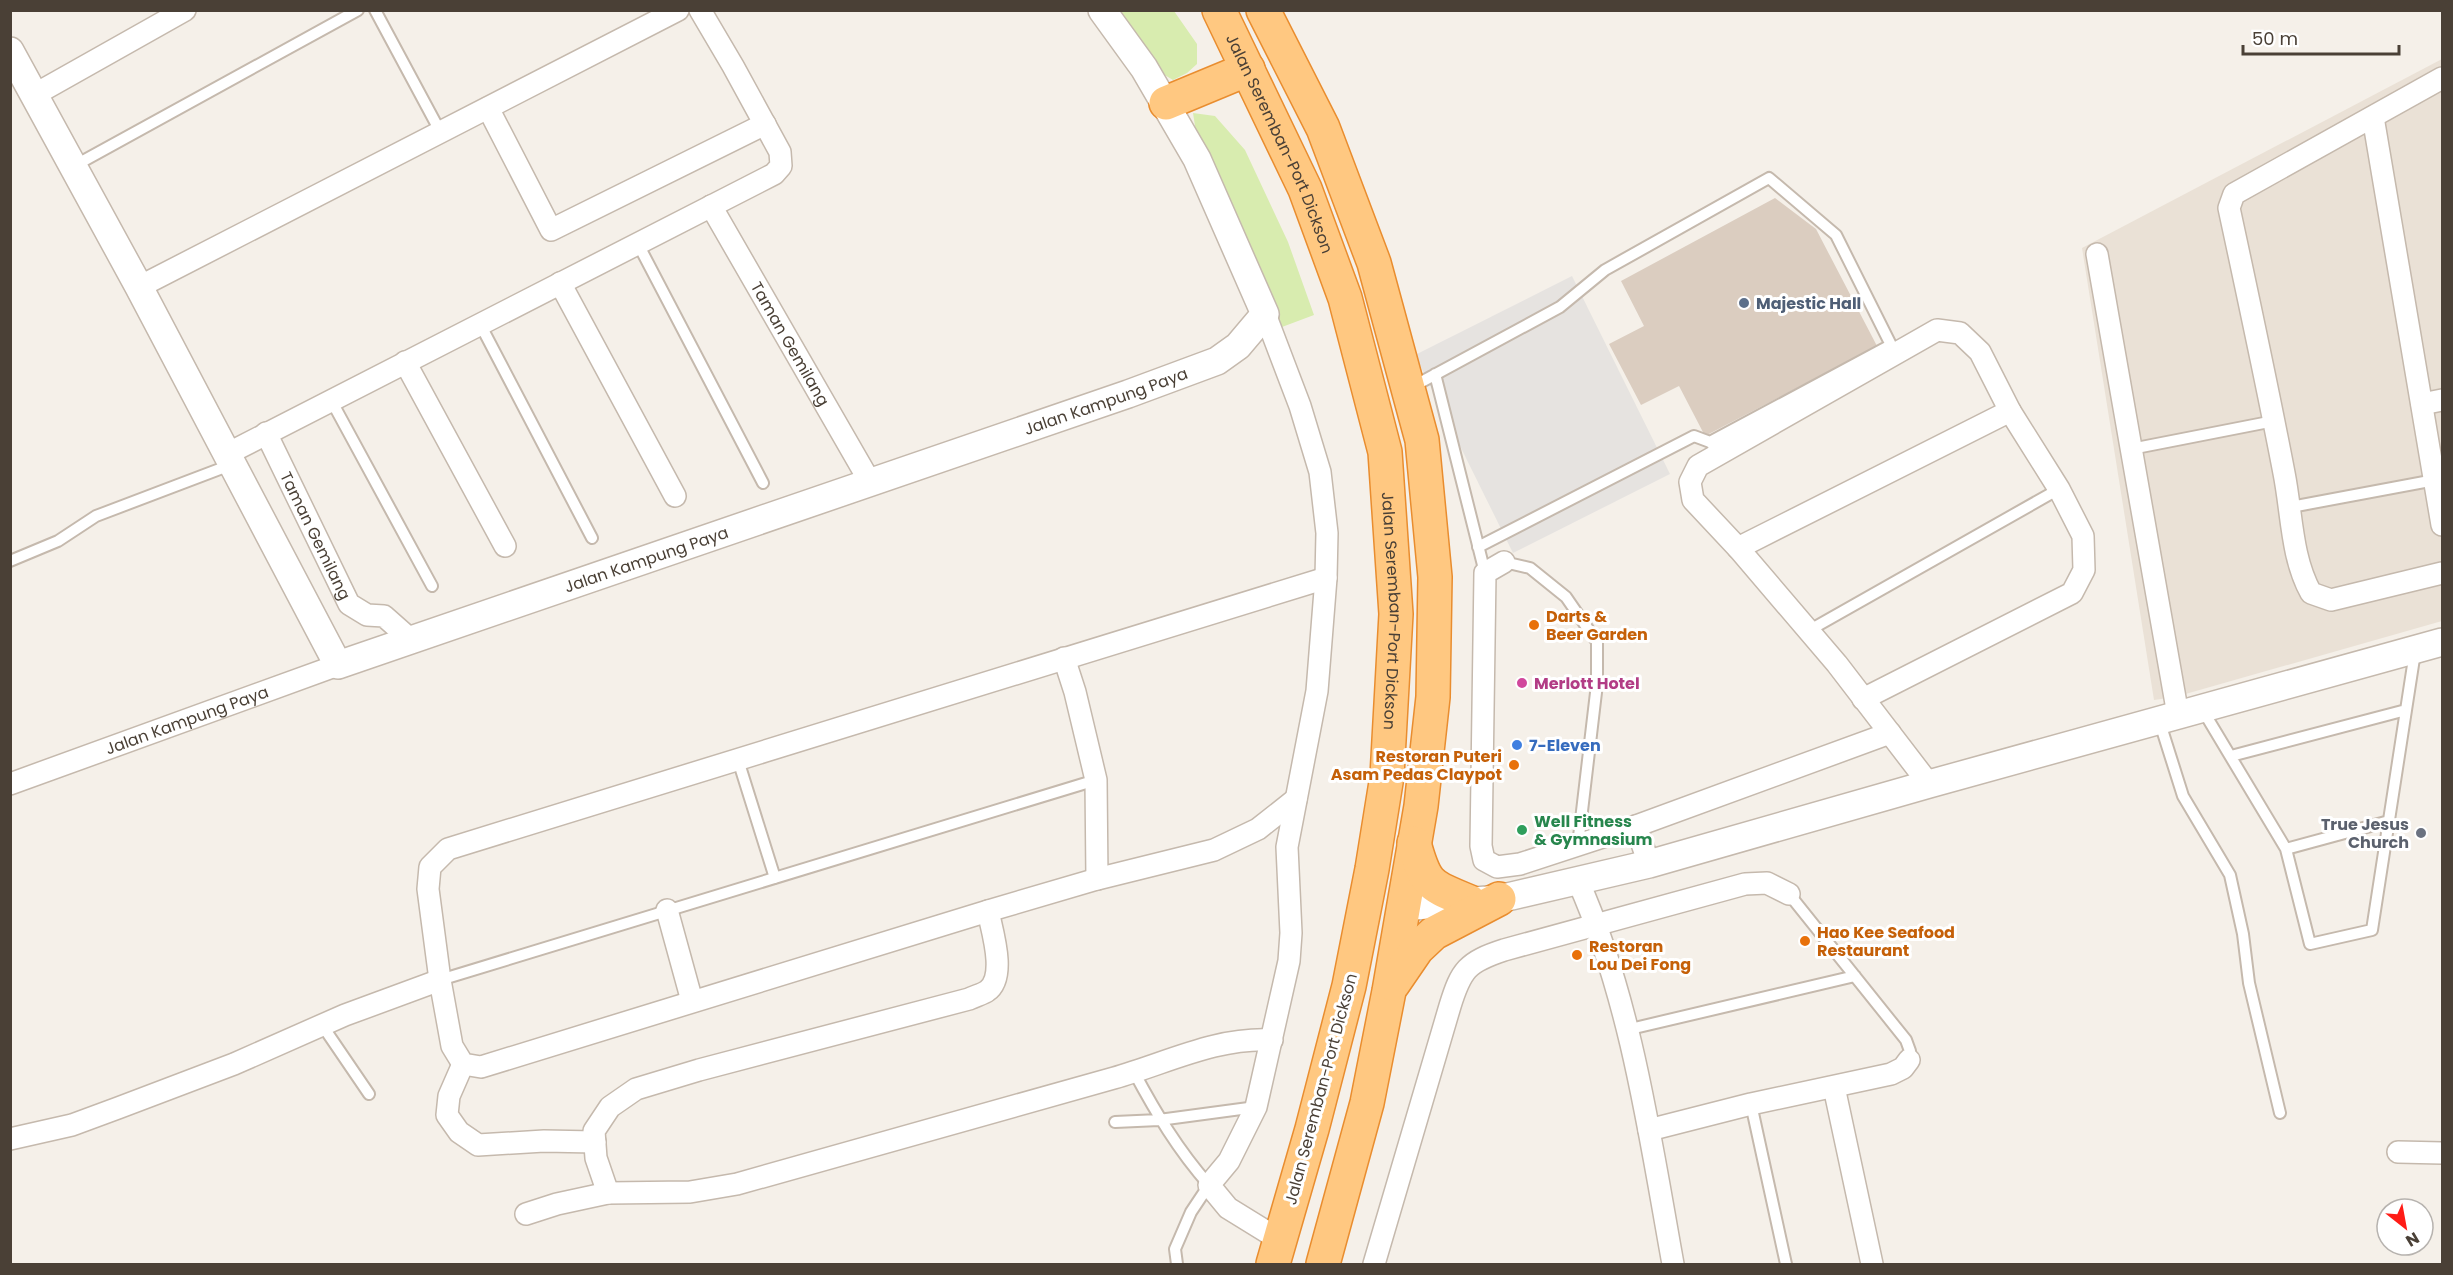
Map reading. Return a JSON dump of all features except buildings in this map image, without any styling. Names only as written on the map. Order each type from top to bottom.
[{"type":"highway","name":"Jalan Seremban-Port Dickson","points":[[1219,10],[1305,189],[1345,298],[1385,452],[1396,614],[1386,776],[1372,869],[1349,986],[1312,1129],[1276,1252]]},
{"type":"highway","points":[[1263,10],[1328,140],[1422,381],[1422,440],[1435,577],[1433,697],[1414,843],[1367,1103],[1323,1264]]},
{"type":"highway","points":[[1166,104],[1248,69]]},
{"type":"highway","points":[[1414,843],[1422,871],[1432,886],[1484,900]]},
{"type":"highway","points":[[1389,991],[1418,949],[1434,933],[1484,900]]},
{"type":"highway","points":[[1312,1129],[1331,1105],[1344,1064],[1378,930],[1390,914],[1403,907]]},
{"type":"street","points":[[34,95],[185,10]]},
{"type":"street","points":[[139,287],[678,10]]},
{"type":"street","points":[[230,459],[266,433],[774,174],[781,166],[780,152],[700,10]]},
{"type":"street","points":[[1102,10],[1144,68],[1197,159],[1265,314],[1300,406],[1320,472],[1328,533],[1326,578],[1317,691],[1287,847],[1291,933],[1289,961],[1256,1107],[1229,1161],[1209,1185],[1228,1208],[1276,1252]]},
{"type":"street","points":[[10,51],[139,287],[338,665]]},
{"type":"street","points":[[2442,78],[2241,189],[2234,194],[2229,208],[2291,507],[2298,561],[2302,577],[2311,593],[2331,600],[2442,573]]},
{"type":"street","points":[[488,108],[551,230],[765,124]]},
{"type":"street","points":[[2373,117],[2432,402],[2435,480],[2442,525]]},
{"type":"street","name":"Taman Gemilang","points":[[711,206],[870,482]]},
{"type":"street","points":[[2097,254],[2179,714]]},
{"type":"street","points":[[560,284],[675,496]]},
{"type":"street","name":"Jalan Kampung Paya","points":[[10,784],[410,639],[1128,394],[1217,361],[1238,346],[1265,314]]},
{"type":"street","points":[[1863,699],[2072,593],[2084,570],[2083,536],[2059,489],[2010,411],[1980,352],[1960,333],[1937,330],[1715,447],[1698,466],[1690,482],[1693,500],[1738,548],[1808,631],[1929,784]]},
{"type":"street","points":[[405,362],[505,546]]},
{"type":"street","points":[[1738,548],[2010,411]]},
{"type":"street","name":"Taman Gemilang","points":[[266,433],[349,604],[367,615],[384,616],[410,639]]},
{"type":"street","points":[[1504,562],[1485,573],[1481,846],[1484,860],[1497,867],[1520,864],[1636,826],[1890,733]]},
{"type":"street","points":[[1296,799],[1258,829],[1214,850],[1097,879],[988,911],[481,1067],[463,1064],[452,1046],[440,980],[428,889],[430,867],[448,849],[1326,578]]},
{"type":"street","points":[[1403,907],[1484,900],[1649,864],[2442,642]]},
{"type":"street","points":[[1064,658],[1075,692],[1096,780],[1097,879]]},
{"type":"street","points":[[1636,826],[1649,864]]},
{"type":"street","points":[[1578,881],[1597,924],[1626,1030],[1649,1130],[1673,1264]]},
{"type":"street","points":[[1374,1264],[1457,983],[1468,967],[1486,956],[1745,884],[1767,883],[1789,894]]},
{"type":"street","points":[[667,910],[692,1001]]},
{"type":"street","points":[[608,1193],[596,1158],[594,1131],[610,1107],[636,1089],[699,1070],[969,999],[988,990],[996,980],[998,961],[988,911]]},
{"type":"street","points":[[10,1139],[81,1122],[234,1064],[322,1025],[440,980]]},
{"type":"street","points":[[526,1214],[557,1204],[608,1193],[690,1192],[736,1184],[1134,1072],[1203,1047],[1247,1039],[1272,1040]]},
{"type":"street","points":[[1649,1130],[1751,1104],[1891,1074],[1903,1068],[1909,1060]]},
{"type":"street","points":[[463,1064],[449,1096],[447,1115],[459,1132],[478,1145],[544,1141],[595,1142]]},
{"type":"street","points":[[1834,1087],[1872,1264]]},
{"type":"street","points":[[2398,1152],[2442,1153]]},
{"type":"lane","points":[[73,166],[358,10]]},
{"type":"lane","points":[[375,10],[441,133]]},
{"type":"lane","points":[[1478,547],[1694,436],[1715,447],[1891,345],[1836,235],[1769,178],[1605,270],[1560,307],[1422,381],[1485,573]]},
{"type":"lane","points":[[638,244],[763,483]]},
{"type":"lane","points":[[480,324],[592,538]]},
{"type":"lane","points":[[331,400],[432,586]]},
{"type":"lane","points":[[2131,449],[2274,421]]},
{"type":"lane","points":[[10,561],[58,541],[96,516],[230,459]]},
{"type":"lane","points":[[2291,507],[2435,480]]},
{"type":"lane","points":[[1808,631],[2059,489]]},
{"type":"lane","points":[[1504,562],[1530,568],[1566,597],[1597,642],[1597,684],[1578,845]]},
{"type":"lane","points":[[2179,714],[2231,756],[2286,849],[2310,944],[2372,930],[2415,648]]},
{"type":"lane","points":[[2231,756],[2406,710]]},
{"type":"lane","points":[[2179,714],[2183,796],[2230,875],[2243,934],[2249,983],[2280,1113]]},
{"type":"lane","points":[[738,760],[775,878]]},
{"type":"lane","points":[[440,980],[1096,780]]},
{"type":"lane","points":[[2286,849],[2389,821]]},
{"type":"lane","points":[[1789,894],[1906,1040],[1910,1051],[1909,1060]]},
{"type":"lane","points":[[1626,1030],[1855,976]]},
{"type":"lane","points":[[322,1025],[369,1094]]},
{"type":"lane","points":[[1134,1072],[1160,1119],[1189,1162],[1209,1185],[1191,1212],[1175,1249],[1177,1264]]},
{"type":"lane","points":[[1751,1104],[1786,1264]]},
{"type":"lane","points":[[1115,1122],[1256,1107]]},
{"type":"shaded area","points":[[2442,59],[2442,621],[2175,697],[2154,700],[2082,248]]},
{"type":"shaded area","points":[[1572,276],[1670,474],[1513,553],[1415,355]]},
{"type":"green space","points":[[1112,11],[1174,11],[1197,44],[1197,64],[1187,73],[1173,80],[1153,68]]},
{"type":"green space","points":[[1193,113],[1215,116],[1245,150],[1288,242],[1314,315],[1282,327],[1198,145]]},
{"type":"place","name":"Majestic Hall","points":[[1744,303]]},
{"type":"place","name":"Darts & Beer Garden","points":[[1534,625]]},
{"type":"place","name":"Merlott Hotel","points":[[1522,683]]},
{"type":"place","name":"7-Eleven","points":[[1517,745]]},
{"type":"place","name":"Restoran Puteri Asam Pedas Claypot","points":[[1514,765]]},
{"type":"place","name":"Well Fitness & Gymnasium","points":[[1522,830]]},
{"type":"place","name":"True Jesus Church","points":[[2421,833]]},
{"type":"place","name":"Hao Kee Seafood Restaurant","points":[[1805,941]]},
{"type":"place","name":"Restoran Lou Dei Fong","points":[[1577,955]]}]
